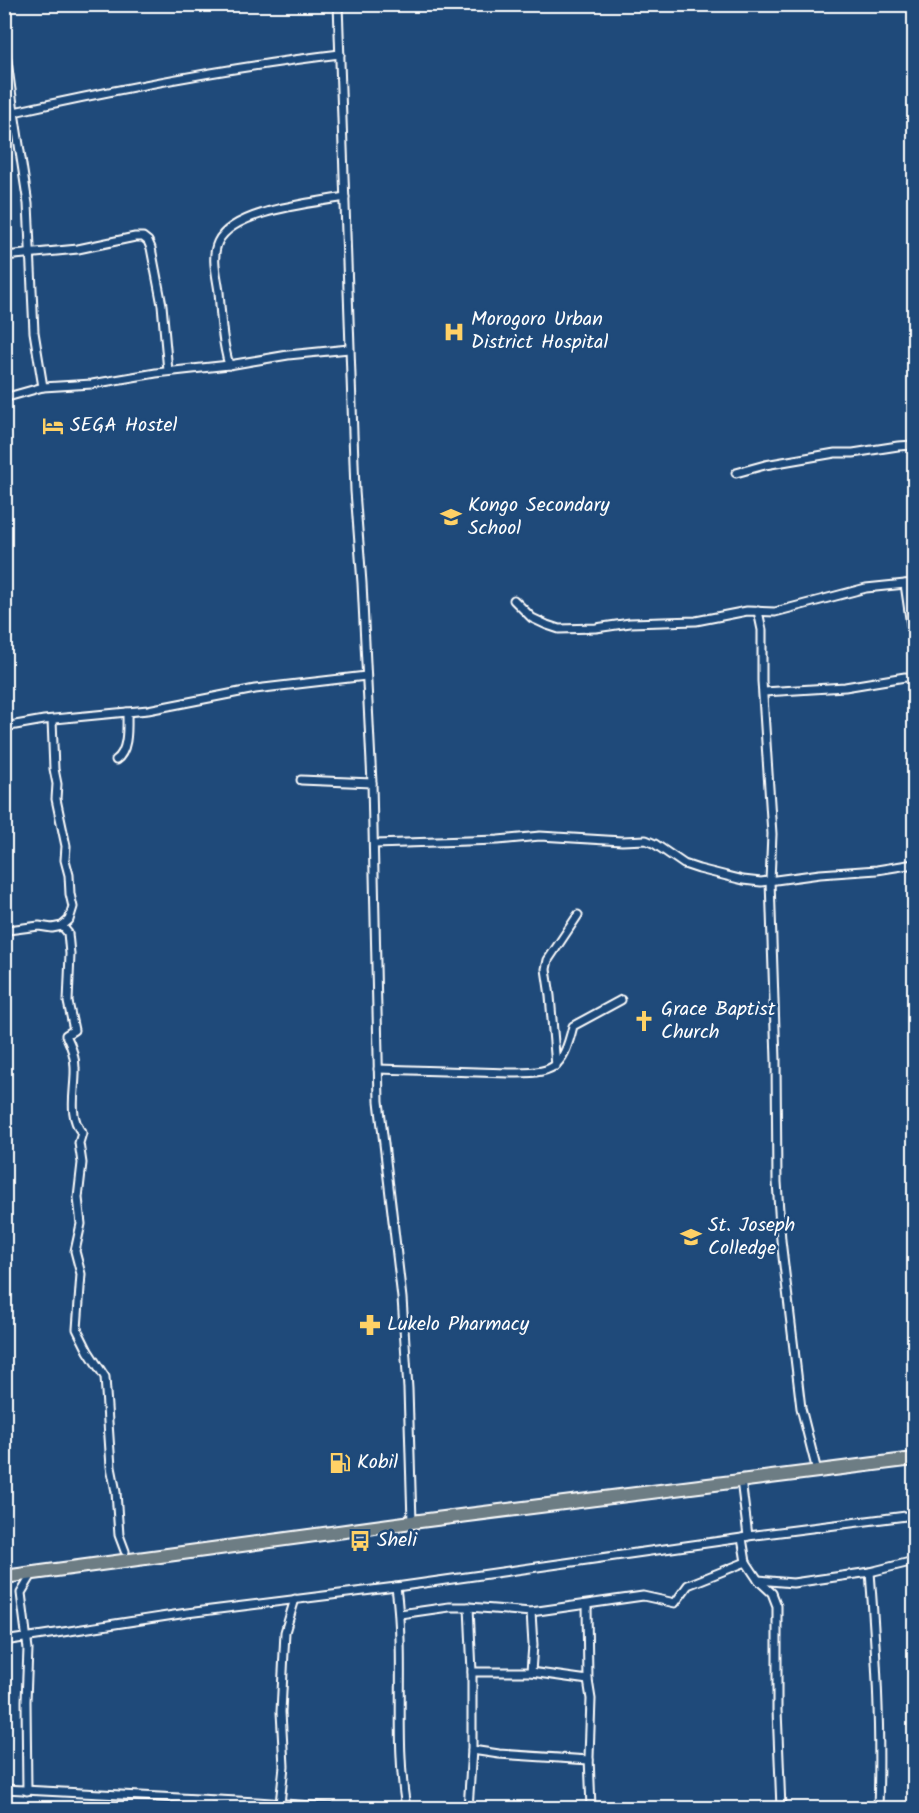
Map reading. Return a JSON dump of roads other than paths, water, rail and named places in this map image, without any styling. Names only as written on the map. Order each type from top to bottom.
[{"type":"highway","points":[[4,1577],[412,1522],[915,1459]]},
{"type":"street","points":[[338,4],[355,491],[372,783],[379,1101],[402,1299],[408,1389],[412,1522]]},
{"type":"street","points":[[4,39],[28,204],[34,332],[43,387]]},
{"type":"street","points":[[14,112],[153,83],[340,54]]},
{"type":"street","points":[[229,365],[222,335],[216,271],[215,255],[219,241],[230,227],[272,210],[345,197]]},
{"type":"street","points":[[4,256],[78,249],[143,237],[148,241],[155,267],[162,305],[168,371]]},
{"type":"street","points":[[4,398],[43,387],[92,384],[168,371],[349,349]]},
{"type":"street","points":[[736,473],[765,465],[835,453],[915,445]]},
{"type":"street","points":[[514,600],[532,618],[547,626],[559,629],[596,628],[630,623],[696,621],[735,613],[775,612],[866,588],[915,583]]},
{"type":"street","points":[[905,584],[915,646]]},
{"type":"street","points":[[758,611],[762,630],[762,681],[772,834],[770,881],[776,1060],[777,1182],[781,1240],[801,1408],[817,1471]]},
{"type":"street","points":[[4,727],[128,712],[255,689],[366,676]]},
{"type":"street","points":[[764,692],[845,687],[905,677],[915,678]]},
{"type":"street","points":[[116,760],[120,757],[126,740],[128,712]]},
{"type":"street","points":[[4,929],[62,926],[69,920],[73,907],[65,860],[66,846],[56,799],[52,720]]},
{"type":"street","points":[[301,780],[372,783]]},
{"type":"street","points":[[374,844],[498,840],[540,836],[622,841],[646,840],[656,844],[684,864],[699,869],[743,880],[770,881],[915,864]]},
{"type":"street","points":[[556,1066],[546,969],[548,960],[578,915]]},
{"type":"street","points":[[62,926],[68,933],[70,954],[68,1002],[74,1030],[66,1035],[75,1068],[73,1106],[77,1127],[82,1133],[80,1143],[82,1163],[78,1198],[81,1224],[75,1251],[81,1274],[77,1329],[105,1377],[111,1467],[116,1492],[119,1535],[125,1551]]},
{"type":"street","points":[[378,1070],[540,1072],[556,1066],[564,1057],[573,1026],[621,1000]]},
{"type":"street","points":[[741,1480],[746,1562],[758,1580],[772,1593],[777,1606],[777,1710],[781,1809]]},
{"type":"street","points":[[4,1641],[187,1613],[396,1587],[915,1515]]},
{"type":"street","points":[[758,1580],[793,1583],[870,1572],[915,1561]]},
{"type":"street","points":[[400,1614],[449,1607],[531,1612],[642,1596],[675,1603],[688,1584],[746,1562]]},
{"type":"street","points":[[870,1572],[879,1716],[878,1809]]},
{"type":"street","points":[[27,1791],[28,1649],[21,1593],[33,1573]]},
{"type":"street","points":[[396,1587],[400,1614],[400,1746],[406,1809]]},
{"type":"street","points":[[280,1804],[284,1766],[281,1712],[285,1632],[295,1599]]},
{"type":"street","points":[[587,1605],[588,1680],[591,1699],[589,1760],[591,1809]]},
{"type":"street","points":[[468,1809],[472,1750],[470,1607]]},
{"type":"street","points":[[531,1612],[533,1644],[531,1672]]},
{"type":"street","points":[[472,1672],[531,1672],[588,1680]]},
{"type":"street","points":[[472,1750],[589,1760]]},
{"type":"street","points":[[4,1789],[341,1809]]},
{"type":"street","points":[[201,1800],[204,1809]]},
{"type":"place","name":"Morogoro Urban District Hospital","points":[[454,332]]},
{"type":"place","name":"SEGA Hostel","points":[[53,426]]},
{"type":"place","name":"Kongo Secondary School","points":[[451,517]]},
{"type":"place","name":"Grace Baptist Church","points":[[644,1021]]},
{"type":"place","name":"St. Joseph Colledge","points":[[691,1237]]},
{"type":"place","name":"Lukelo Pharmacy","points":[[370,1325]]},
{"type":"place","name":"Kobil","points":[[340,1463]]},
{"type":"place","name":"Sheli","points":[[360,1541]]}]
